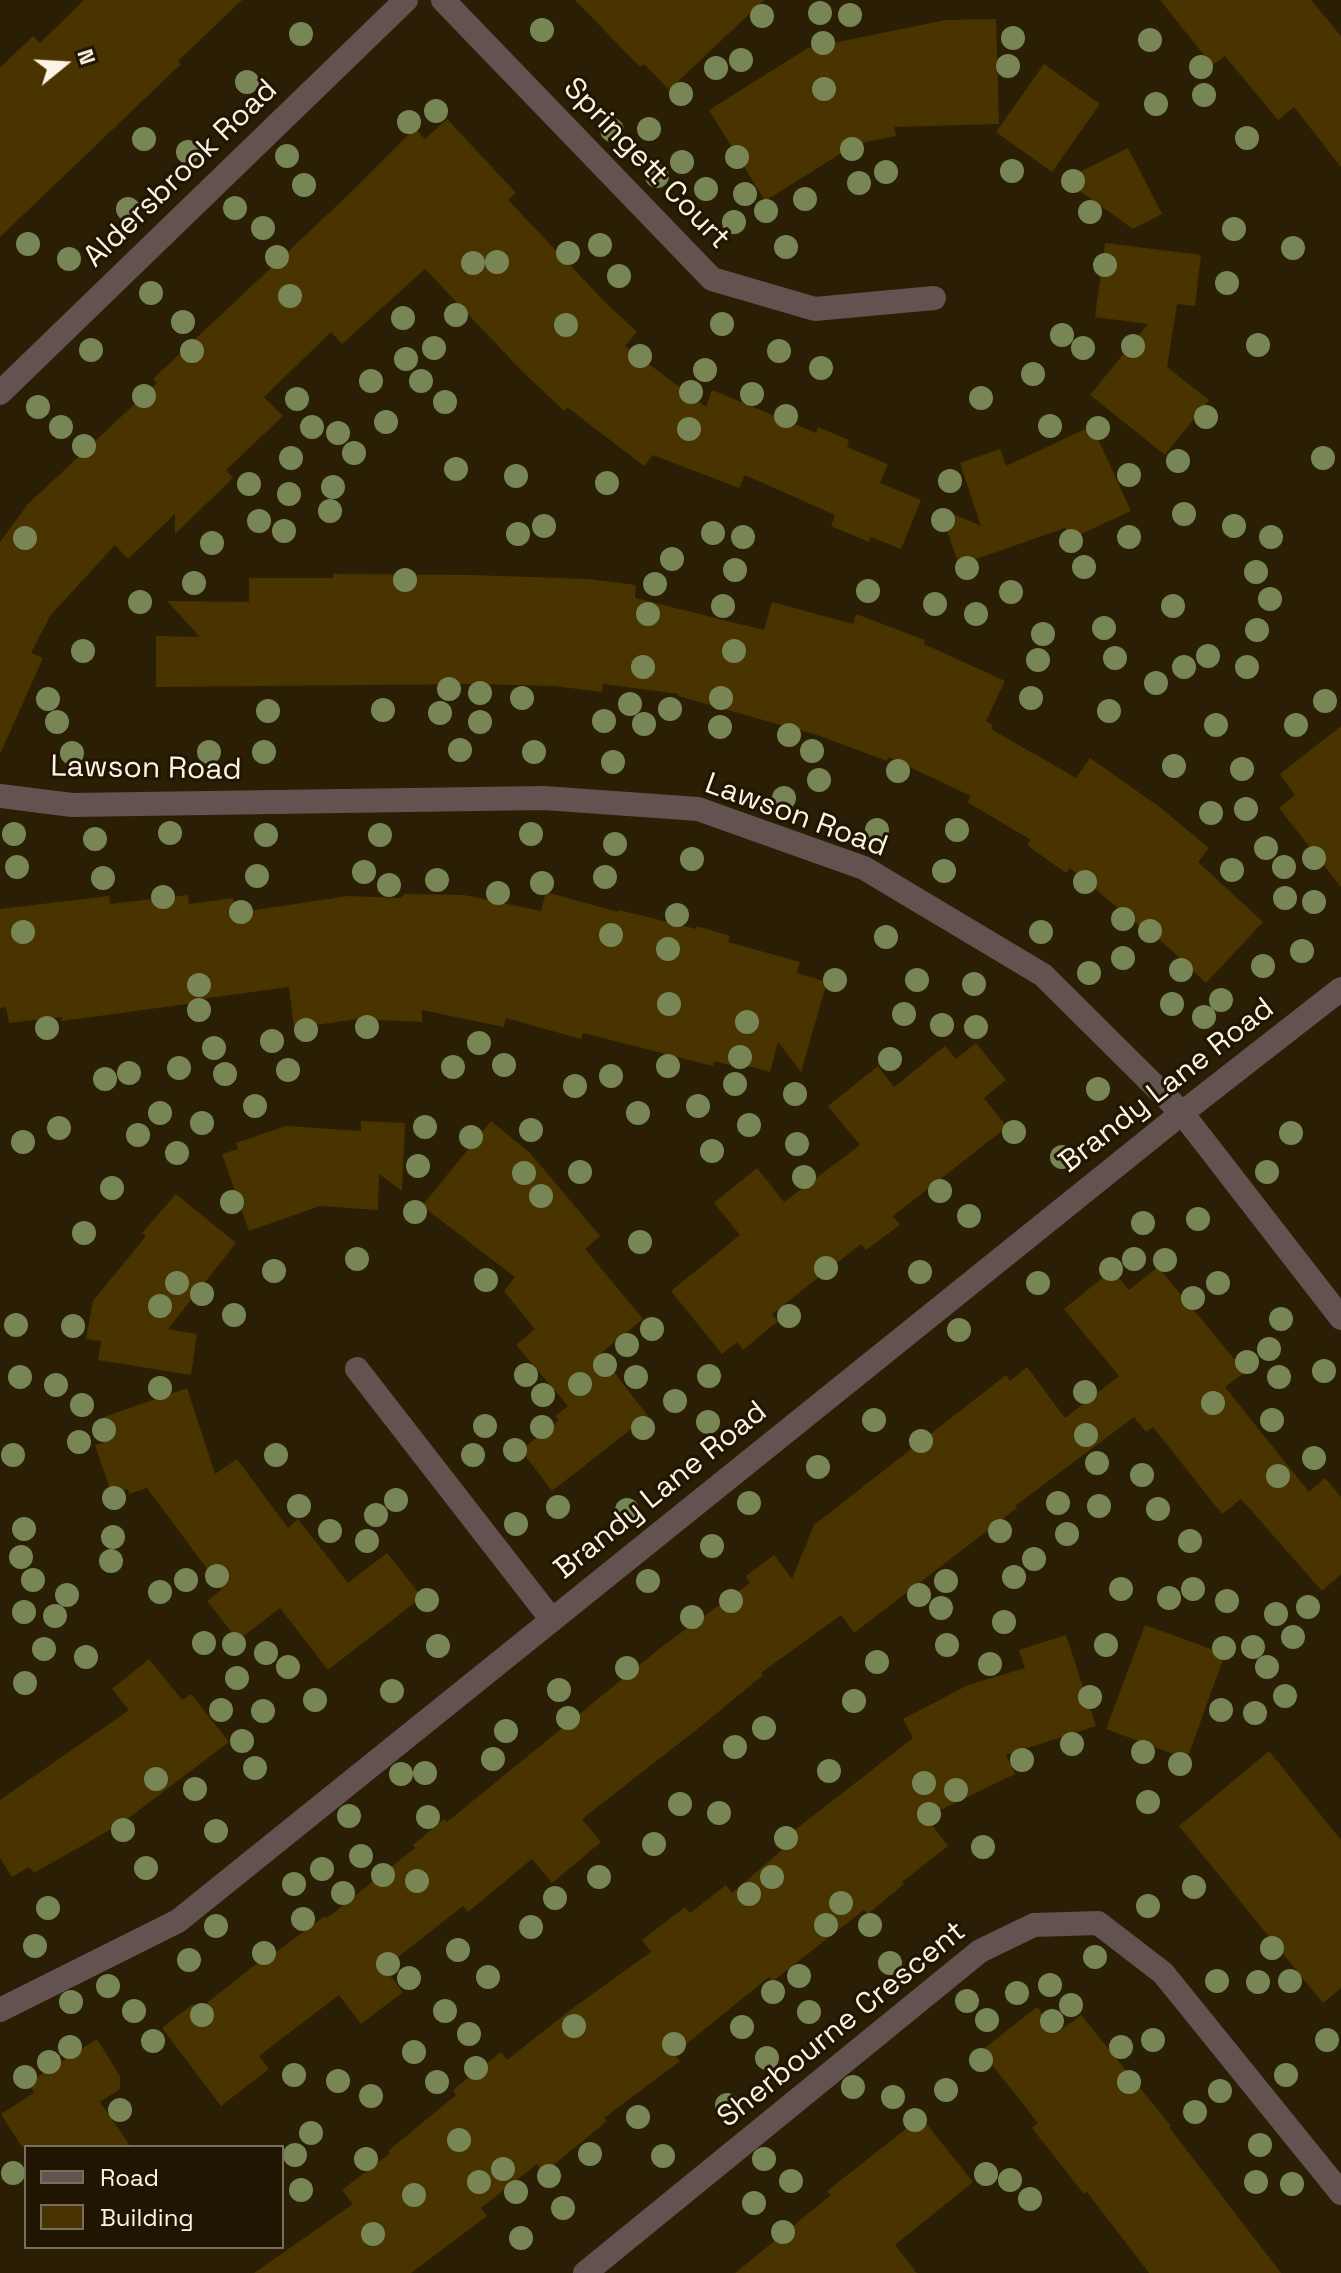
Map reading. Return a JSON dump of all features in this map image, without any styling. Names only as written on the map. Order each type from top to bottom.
[{"type":"street","name":"Aldersbrook Road","points":[[0,393],[406,0]]},
{"type":"street","name":"Springett Court","points":[[443,0],[712,279],[815,309],[934,298]]},
{"type":"street","name":"Lawson Road","points":[[0,796],[72,805],[544,798],[698,809],[864,868],[1043,975],[1182,1113],[1341,1318]]},
{"type":"street","name":"Brandy Lane Road","points":[[0,2010],[178,1921],[1182,1113],[1341,989]]},
{"type":"street","points":[[357,1369],[552,1620]]},
{"type":"street","name":"Sherbourne Crescent","points":[[585,2273],[980,1951],[1034,1925],[1098,1923],[1163,1973],[1341,2193]]},
{"type":"building","points":[[84,0],[242,0],[178,61],[181,64],[0,237],[0,68],[33,36],[40,43]]},
{"type":"building","points":[[575,0],[764,0],[669,90],[644,64],[640,67]]},
{"type":"building","points":[[1160,0],[1311,0],[1341,36],[1341,167],[1294,107],[1278,120],[1225,56],[1212,65]]},
{"type":"building","points":[[996,19],[999,124],[894,127],[896,136],[856,144],[765,201],[709,110],[808,48],[946,20]]},
{"type":"building","points":[[1044,64],[1100,104],[1052,172],[996,132]]},
{"type":"building","points":[[447,119],[516,193],[508,200],[637,332],[625,346],[706,407],[712,390],[816,433],[818,427],[849,440],[847,447],[888,464],[880,483],[921,500],[901,549],[871,537],[869,542],[831,526],[835,515],[745,475],[739,488],[653,455],[644,466],[567,407],[564,411],[425,269],[342,344],[331,332],[264,397],[283,416],[226,470],[233,478],[175,534],[175,514],[128,559],[115,545],[50,616],[31,653],[43,658],[0,754],[0,542],[28,504],[157,383],[153,379],[415,128],[425,139]]},
{"type":"building","points":[[1128,148],[1162,214],[1133,229],[1064,180]]},
{"type":"building","points":[[1105,243],[1201,255],[1195,306],[1177,304],[1167,367],[1209,400],[1165,455],[1090,395],[1148,324],[1095,317]]},
{"type":"building","points":[[1092,426],[1131,511],[1070,539],[1065,528],[959,565],[939,508],[981,526],[960,463],[1000,449],[1006,466]]},
{"type":"building","points":[[333,574],[588,579],[636,585],[635,598],[764,630],[772,602],[853,624],[856,614],[925,640],[924,644],[1005,681],[986,721],[993,725],[991,729],[1076,778],[1090,758],[1161,808],[1209,848],[1198,862],[1263,922],[1206,983],[1144,925],[1142,928],[1070,868],[1066,873],[1027,845],[1031,840],[967,802],[971,796],[888,757],[887,761],[820,736],[679,694],[603,684],[602,692],[554,686],[473,684],[156,687],[156,636],[200,637],[167,601],[249,602],[249,578],[333,578]]},
{"type":"building","points":[[1341,726],[1341,887],[1279,808],[1295,795],[1280,774]]},
{"type":"building","points":[[546,892],[618,912],[696,929],[697,926],[730,936],[728,942],[800,962],[797,973],[827,982],[801,1072],[778,1042],[770,1072],[730,1061],[729,1065],[714,1061],[713,1066],[583,1033],[581,1039],[506,1018],[504,1027],[422,1010],[422,1022],[358,1019],[294,1028],[289,987],[62,1021],[62,1017],[9,1023],[6,1007],[0,1008],[0,909],[109,896],[110,904],[188,895],[189,904],[233,898],[235,913],[348,896],[401,898],[405,894],[464,895],[541,911]]},
{"type":"building","points":[[976,1043],[1006,1080],[984,1098],[1007,1127],[893,1216],[900,1225],[866,1250],[861,1244],[772,1314],[778,1321],[743,1350],[737,1342],[722,1354],[671,1291],[740,1235],[714,1203],[757,1168],[784,1202],[860,1145],[828,1106],[878,1066],[894,1087],[945,1046],[956,1059]]},
{"type":"building","points":[[361,1121],[405,1123],[402,1191],[379,1174],[378,1210],[320,1206],[249,1231],[222,1154],[238,1149],[236,1143],[286,1126],[361,1131]]},
{"type":"building","points":[[491,1121],[530,1153],[600,1236],[585,1249],[643,1319],[600,1354],[648,1416],[552,1491],[521,1450],[559,1420],[555,1416],[568,1406],[516,1345],[535,1329],[504,1291],[515,1277],[422,1206]]},
{"type":"building","points":[[176,1194],[236,1243],[168,1329],[197,1334],[191,1375],[98,1360],[101,1341],[86,1339],[93,1301],[146,1236],[142,1233]]},
{"type":"building","points":[[1158,1267],[1245,1372],[1225,1387],[1309,1492],[1325,1478],[1341,1497],[1341,1574],[1322,1591],[1241,1499],[1222,1514],[1153,1427],[1146,1432],[1134,1417],[854,1633],[841,1615],[761,1673],[763,1675],[705,1723],[582,1819],[601,1842],[552,1883],[532,1859],[468,1912],[463,1906],[384,1968],[403,1992],[361,2024],[339,1995],[259,2056],[269,2069],[221,2106],[162,2028],[193,2004],[198,2010],[274,1950],[276,1952],[325,1916],[327,1918],[415,1848],[413,1845],[444,1819],[447,1822],[664,1645],[750,1583],[746,1576],[774,1555],[792,1579],[814,1525],[1006,1375],[1010,1381],[1027,1367],[1065,1418],[1119,1376],[1064,1309],[1112,1270],[1129,1290]]},
{"type":"building","points":[[187,1388],[215,1474],[237,1459],[288,1528],[298,1519],[348,1583],[387,1553],[422,1597],[328,1670],[280,1608],[238,1640],[207,1601],[222,1589],[147,1488],[129,1494],[128,1489],[112,1495],[95,1445],[112,1440],[104,1417]]},
{"type":"building","points":[[1145,1625],[1225,1654],[1187,1759],[1106,1729]]},
{"type":"building","points":[[1066,1635],[1096,1726],[1006,1755],[1015,1774],[926,1817],[948,1846],[868,1914],[864,1910],[773,1981],[769,1977],[674,2054],[680,2061],[604,2118],[607,2121],[544,2173],[537,2164],[481,2208],[487,2216],[411,2273],[254,2273],[353,2204],[342,2190],[456,2095],[453,2090],[501,2052],[507,2060],[651,1952],[642,1940],[685,1907],[690,1913],[726,1885],[732,1893],[795,1839],[791,1833],[913,1738],[903,1719],[968,1685],[1025,1668],[1019,1650]]},
{"type":"building","points":[[149,1659],[182,1700],[191,1694],[229,1742],[122,1823],[34,1873],[29,1867],[12,1877],[0,1858],[0,1800],[129,1710],[112,1689]]},
{"type":"building","points":[[1269,1751],[1341,1840],[1341,1988],[1323,2003],[1179,1826]]},
{"type":"building","points":[[1037,2007],[1057,2033],[1081,2015],[1171,2126],[1281,2273],[1149,2273],[1087,2192],[1084,2194],[1032,2128],[1038,2123],[981,2051]]},
{"type":"building","points":[[97,2039],[120,2076],[120,2089],[100,2102],[130,2145],[22,2147],[1,2114],[34,2093],[28,2083]]},
{"type":"building","points":[[921,2117],[973,2182],[895,2245],[917,2273],[735,2273],[831,2195],[827,2191]]}]
